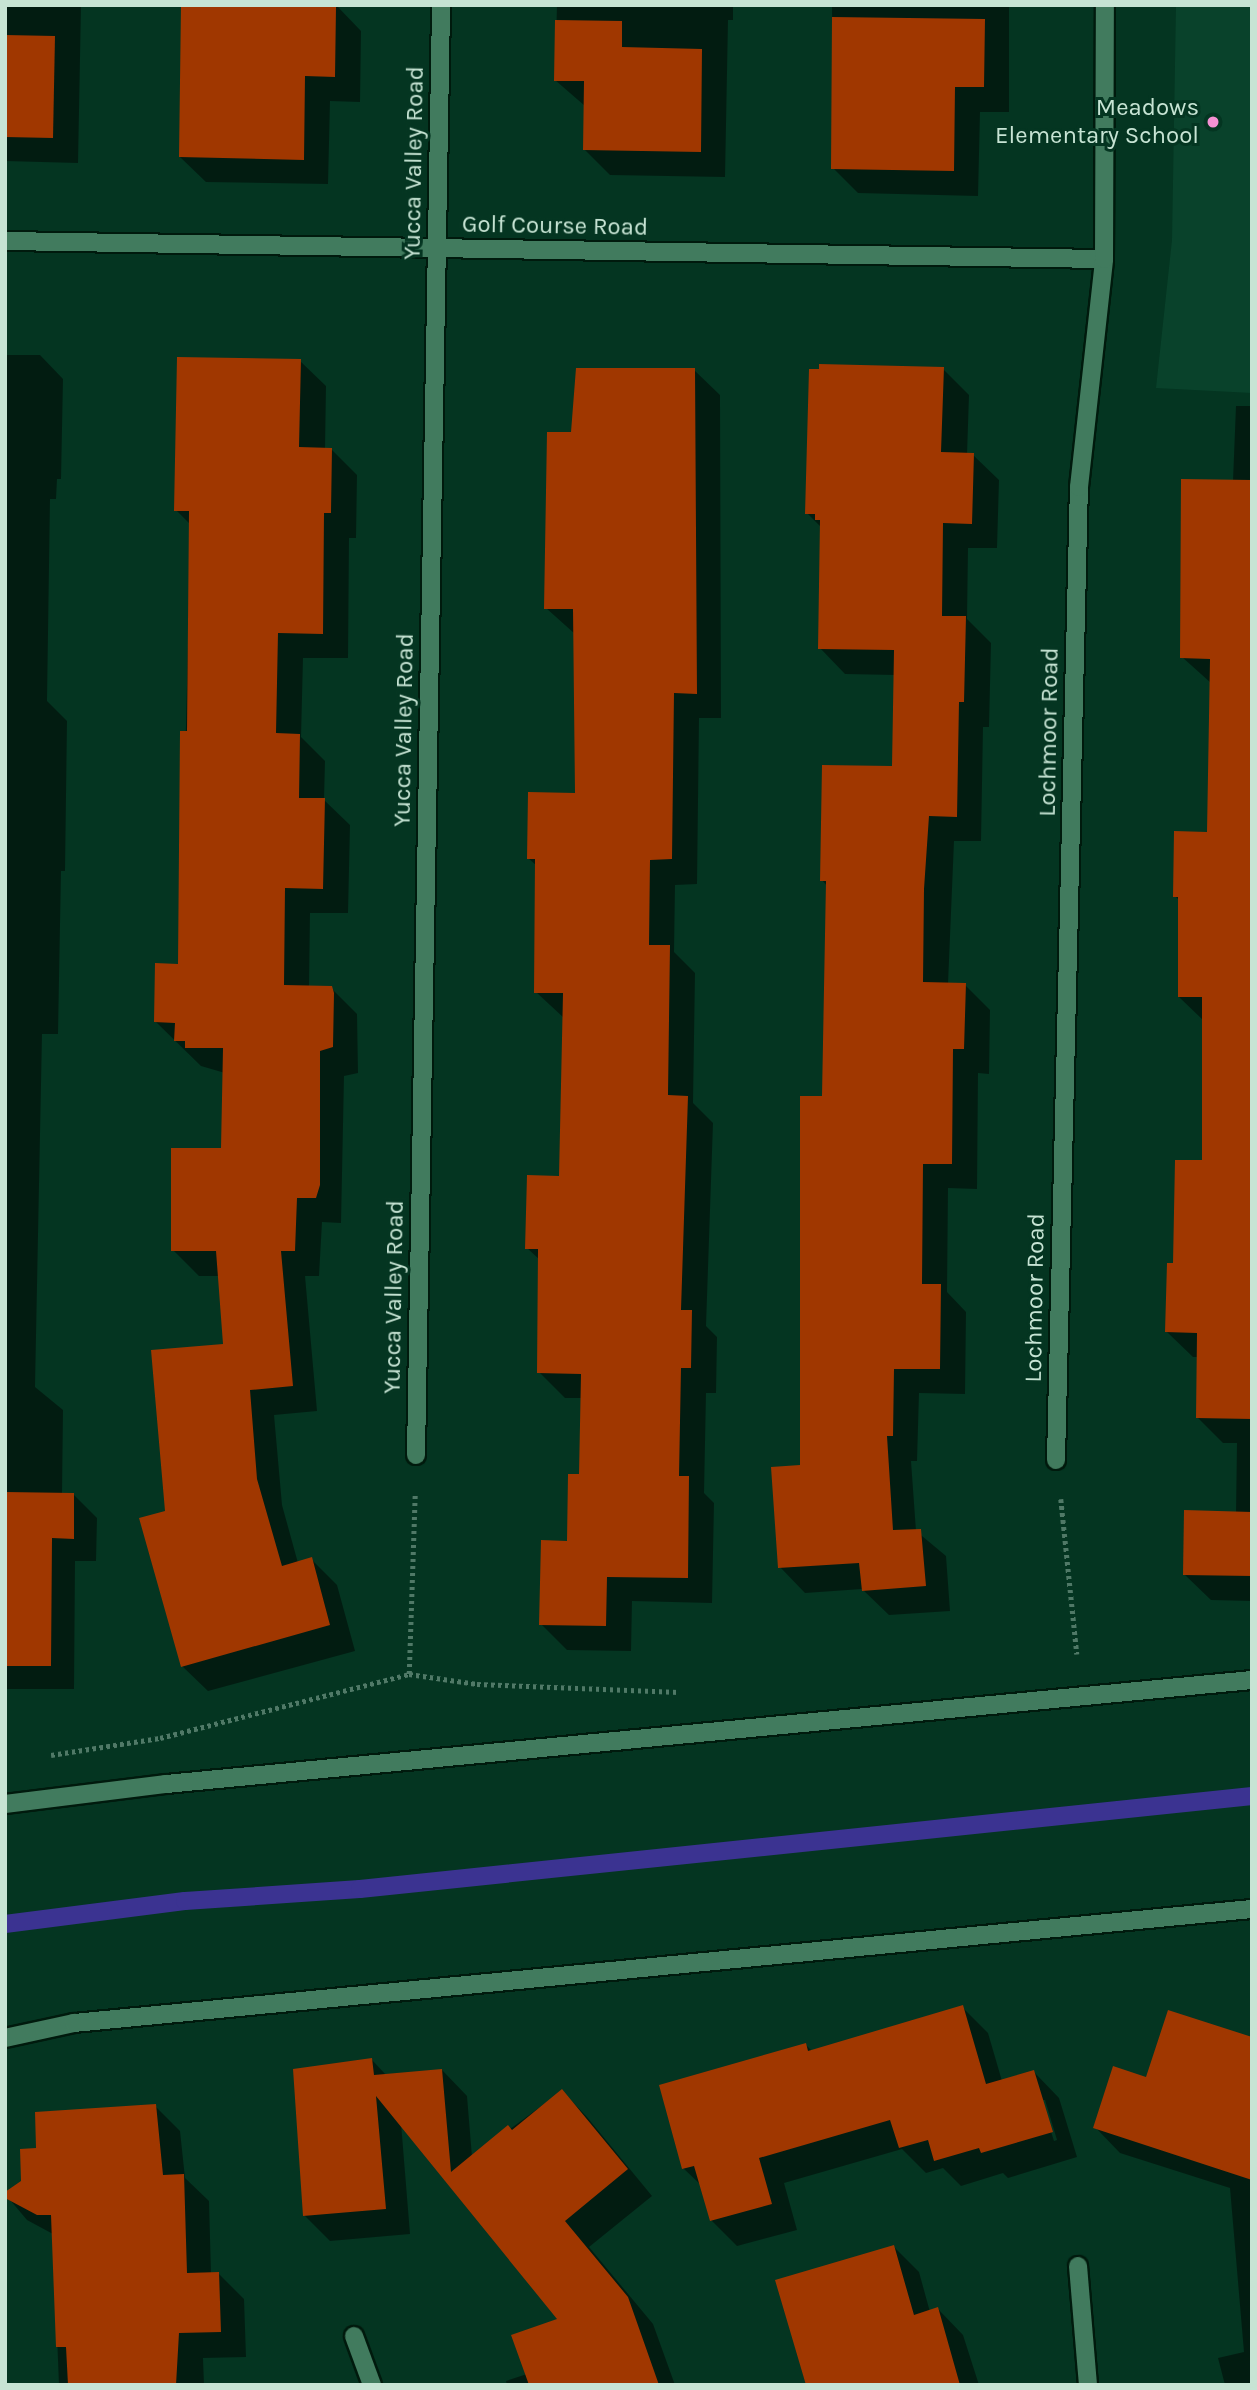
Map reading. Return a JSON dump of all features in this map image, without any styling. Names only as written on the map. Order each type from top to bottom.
[{"type":"street","name":"Yucca Valley Road","points":[[416,1455],[441,5]]},
{"type":"street","name":"Lochmoor Road","points":[[1056,1460],[1079,487],[1104,258],[1105,5]]},
{"type":"street","name":"Golf Course Road","points":[[5,241],[1104,258]]},
{"type":"street","points":[[5,1804],[194,1781],[1252,1680]]},
{"type":"street","points":[[5,2038],[74,2023],[1252,1909]]},
{"type":"street","points":[[1078,2266],[1088,2385]]},
{"type":"street","points":[[354,2336],[372,2385]]},
{"type":"path","points":[[410,1674],[416,1455]]},
{"type":"path","points":[[1056,1460],[1077,1654]]},
{"type":"path","points":[[1064,1655],[1091,1653]]},
{"type":"path","points":[[44,1756],[160,1738],[410,1674],[477,1684],[681,1692]]},
{"type":"shaded area","name":"Meadows Elementary School","points":[[1176,5],[1252,5],[1252,393],[1156,388],[1172,240]]},
{"type":"building","points":[[181,5],[336,7],[335,77],[305,76],[304,160],[179,157]]},
{"type":"building","points":[[832,17],[985,19],[984,87],[955,87],[954,171],[831,169]]},
{"type":"building","points":[[555,20],[622,21],[622,47],[702,49],[701,152],[583,150],[584,81],[554,81]]},
{"type":"building","points":[[5,35],[55,36],[53,138],[5,137]]},
{"type":"building","points":[[177,357],[301,359],[299,447],[332,448],[331,513],[324,513],[323,634],[278,633],[276,733],[300,734],[299,798],[325,798],[323,889],[285,888],[284,985],[332,986],[334,993],[333,1047],[320,1051],[320,1185],[316,1198],[297,1198],[295,1251],[281,1251],[293,1386],[250,1390],[257,1479],[282,1566],[312,1557],[330,1625],[181,1667],[139,1518],[165,1511],[151,1350],[223,1344],[216,1251],[171,1251],[171,1148],[221,1148],[223,1048],[185,1048],[185,1041],[174,1041],[175,1023],[154,1022],[155,963],[178,964],[180,731],[187,731],[189,511],[174,511]]},
{"type":"building","points":[[819,364],[944,367],[941,452],[974,453],[972,524],[943,523],[942,616],[966,616],[964,702],[959,702],[957,817],[929,816],[924,889],[923,982],[966,983],[964,1049],[953,1049],[952,1164],[923,1164],[922,1284],[941,1284],[940,1369],[894,1369],[893,1436],[887,1436],[893,1530],[921,1529],[926,1586],[862,1591],[859,1563],[778,1568],[771,1467],[800,1465],[800,1096],[822,1096],[826,881],[820,881],[822,765],[892,766],[894,650],[818,649],[820,520],[815,520],[815,514],[805,514],[809,369],[819,369]]},
{"type":"building","points":[[576,368],[695,368],[697,694],[674,693],[672,859],[650,860],[649,945],[670,945],[668,1095],[688,1096],[681,1310],[692,1310],[691,1368],[681,1368],[679,1476],[689,1476],[688,1578],[607,1577],[606,1626],[539,1625],[541,1540],[567,1541],[568,1474],[579,1474],[581,1374],[537,1373],[538,1249],[525,1249],[527,1175],[559,1176],[563,993],[534,993],[535,859],[527,859],[528,792],[575,793],[573,609],[544,609],[547,432],[571,432]]},
{"type":"building","points":[[1181,479],[1252,480],[1252,1419],[1196,1418],[1197,1333],[1165,1332],[1167,1263],[1173,1263],[1175,1160],[1202,1160],[1202,997],[1178,997],[1178,897],[1173,897],[1174,831],[1207,832],[1210,659],[1180,658]]},
{"type":"building","points":[[5,1492],[74,1493],[74,1539],[52,1538],[51,1666],[5,1666]]},
{"type":"building","points":[[1184,1510],[1252,1512],[1252,1576],[1183,1575]]},
{"type":"building","points":[[963,2005],[986,2084],[1034,2070],[1053,2132],[981,2153],[979,2148],[934,2161],[928,2140],[899,2148],[890,2120],[759,2158],[772,2204],[710,2221],[694,2166],[682,2169],[659,2085],[806,2043],[808,2051]]},
{"type":"building","points":[[1168,2010],[1252,2037],[1252,2180],[1093,2128],[1113,2066],[1146,2077]]},
{"type":"building","points":[[372,2058],[374,2075],[442,2069],[451,2172],[508,2125],[512,2130],[562,2089],[628,2169],[565,2221],[628,2297],[659,2385],[529,2385],[511,2335],[557,2319],[376,2096],[386,2209],[303,2216],[293,2069]]},
{"type":"building","points":[[156,2104],[163,2175],[184,2174],[187,2273],[219,2272],[221,2332],[179,2333],[176,2385],[68,2385],[66,2347],[56,2347],[51,2215],[37,2215],[5,2198],[5,2192],[21,2181],[20,2149],[36,2148],[35,2112]]},
{"type":"building","points":[[894,2245],[914,2315],[938,2307],[960,2385],[806,2385],[775,2280]]},
{"type":"waterway","points":[[5,1924],[185,1901],[360,1889],[1252,1796]]},
{"type":"place","name":"Meadows Elementary School","points":[[1213,122]]}]
